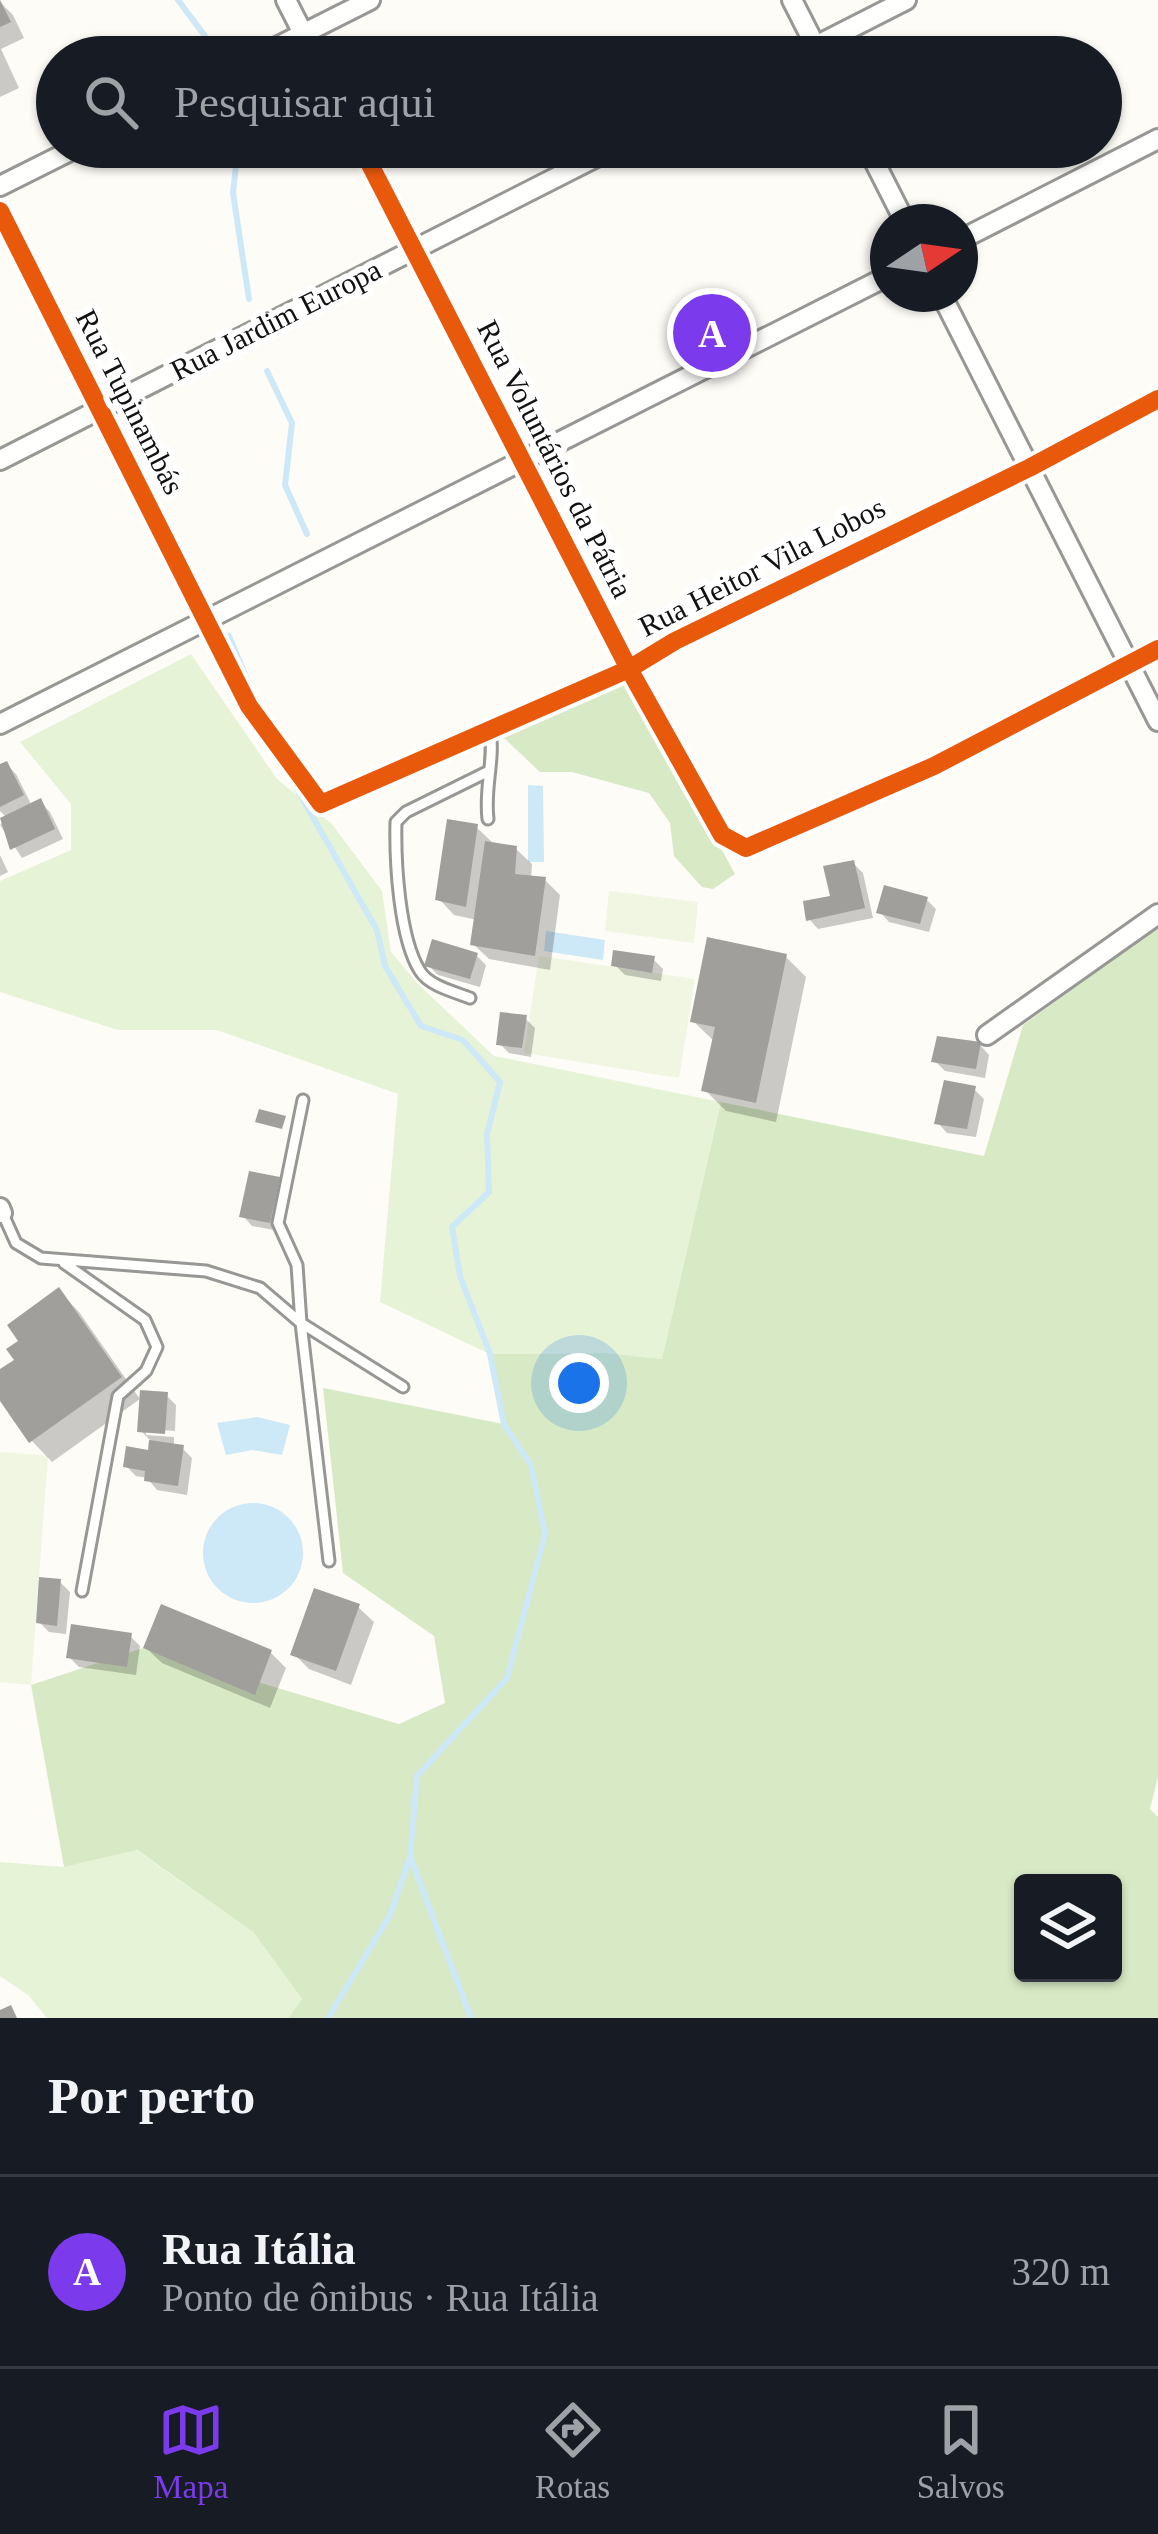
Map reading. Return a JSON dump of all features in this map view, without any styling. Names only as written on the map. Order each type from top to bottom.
[{"type":"street","points":[[286,0],[303,34]]},
{"type":"street","points":[[299,36],[370,0]]},
{"type":"street","points":[[792,0],[810,36]]},
{"type":"street","points":[[845,36],[906,0]]},
{"type":"street","points":[[1122,157],[1158,139]]},
{"type":"street","points":[[0,186],[36,168]]},
{"type":"street","name":"Rua Voluntários da Pátria","points":[[372,168],[629,669],[722,835],[746,848],[934,766],[1129,664]]},
{"type":"street","name":"Rua Jardim Europa","points":[[0,460],[575,168]]},
{"type":"street","points":[[877,168],[896,204]]},
{"type":"street","points":[[978,231],[1101,168]]},
{"type":"street","name":"Rua Tupinambás","points":[[0,211],[249,706],[321,804]]},
{"type":"street","points":[[0,724],[870,285]]},
{"type":"street","points":[[950,312],[1158,721]]},
{"type":"street","name":"Rua Heitor Vila Lobos","points":[[321,804],[629,669],[675,641],[1029,468],[1158,399]]},
{"type":"street","points":[[1129,664],[1158,649]]},
{"type":"street","points":[[987,1035],[1158,914]]},
{"type":"lane","points":[[488,819],[494,754],[490,730]]},
{"type":"lane","points":[[470,998],[420,973],[405,930],[396,822],[406,812],[489,771]]},
{"type":"lane","points":[[303,1100],[278,1223],[297,1265],[329,1561]]},
{"type":"lane","points":[[1,1210],[16,1243],[40,1258],[206,1271],[260,1288],[301,1323],[403,1387]]},
{"type":"lane","points":[[64,1262],[145,1320],[157,1347],[146,1370],[118,1396],[82,1591]]},
{"type":"green space","points":[[191,654],[277,779],[332,824],[382,891],[391,952],[494,1056],[721,1102],[662,1359],[606,1353],[490,1354],[380,1302],[398,1094],[217,1030],[118,1030],[0,992],[0,881],[71,850],[71,804],[20,742]]},
{"type":"green space","points":[[628,678],[735,874],[713,889],[702,887],[674,856],[670,823],[649,793],[572,772],[540,772],[501,735]]},
{"type":"green space","points":[[609,891],[698,902],[694,943],[605,931]]},
{"type":"green space","points":[[1158,927],[1158,1777],[1150,1809],[1158,1817],[1158,2018],[288,2018],[302,1999],[253,1932],[137,1850],[64,1867],[31,1685],[143,1648],[399,1724],[445,1703],[434,1636],[343,1573],[323,1388],[503,1424],[490,1354],[607,1353],[662,1359],[721,1102],[984,1156],[1023,1025]]},
{"type":"green space","points":[[539,956],[695,979],[679,1078],[524,1053]]},
{"type":"green space","points":[[0,1452],[48,1456],[31,1685],[0,1682]]},
{"type":"green space","points":[[136,1850],[253,1932],[302,1999],[288,2018],[47,2018],[28,1995],[0,1976],[0,1862],[64,1867]]},
{"type":"water","points":[[528,785],[543,786],[544,862],[528,862]]},
{"type":"water","points":[[546,931],[605,940],[603,960],[544,951]]},
{"type":"water","points":[[257,1417],[290,1425],[282,1455],[252,1450],[226,1455],[217,1423]]},
{"type":"water","points":[[253,1503],[281,1511],[295,1525],[303,1553],[295,1581],[281,1595],[253,1603],[225,1595],[211,1581],[203,1553],[211,1525],[225,1511]]},
{"type":"building","points":[[0,0],[11,22],[0,27]]},
{"type":"building","points":[[7,761],[24,795],[0,807],[0,764]]},
{"type":"building","points":[[41,798],[55,829],[10,850],[0,818]]},
{"type":"building","points":[[447,819],[478,824],[466,907],[435,900]]},
{"type":"building","points":[[485,841],[517,846],[515,874],[546,877],[535,956],[470,945]]},
{"type":"building","points":[[854,860],[865,908],[806,921],[803,901],[830,896],[823,866]]},
{"type":"building","points":[[884,885],[928,897],[920,924],[876,913]]},
{"type":"building","points":[[707,937],[787,954],[756,1103],[701,1091],[715,1027],[690,1022]]},
{"type":"building","points":[[432,939],[478,953],[470,979],[424,966]]},
{"type":"building","points":[[613,950],[655,956],[652,973],[611,966]]},
{"type":"building","points":[[500,1012],[527,1015],[522,1048],[496,1045]]},
{"type":"building","points":[[937,1036],[981,1042],[976,1069],[931,1062]]},
{"type":"building","points":[[944,1080],[976,1086],[967,1129],[934,1124]]},
{"type":"building","points":[[259,1109],[286,1116],[282,1129],[255,1122]]},
{"type":"building","points":[[249,1171],[280,1177],[270,1223],[239,1217]]},
{"type":"building","points":[[59,1287],[122,1377],[29,1443],[0,1401],[0,1369],[14,1360],[6,1349],[18,1341],[7,1325]]},
{"type":"building","points":[[140,1390],[168,1392],[165,1434],[137,1432]]},
{"type":"building","points":[[149,1440],[184,1445],[178,1486],[144,1481],[145,1471],[123,1467],[126,1446],[148,1450]]},
{"type":"building","points":[[39,1577],[61,1579],[57,1626],[36,1623]]},
{"type":"building","points":[[314,1588],[360,1604],[336,1671],[290,1655]]},
{"type":"building","points":[[161,1604],[272,1650],[255,1695],[143,1648]]},
{"type":"building","points":[[71,1624],[132,1633],[127,1667],[66,1658]]},
{"type":"building","points":[[11,2005],[17,2018],[0,2018],[0,2010]]},
{"type":"waterway","points":[[178,0],[205,36]]},
{"type":"waterway","points":[[236,168],[233,193],[249,299]]},
{"type":"waterway","points":[[267,371],[292,423],[285,485],[307,534]]},
{"type":"waterway","points":[[229,636],[256,701]]},
{"type":"waterway","points":[[282,763],[377,930],[385,966],[421,1026],[463,1040],[500,1082],[487,1134],[489,1192],[452,1227],[460,1276],[490,1354],[504,1424],[531,1465],[545,1534],[507,1678],[417,1776],[410,1857],[390,1915],[328,2018]]},
{"type":"waterway","points":[[411,1859],[471,2018]]},
{"type":"cycle path","points":[[372,168],[629,669],[722,835],[746,848],[934,766],[1158,649]]},
{"type":"cycle path","points":[[0,211],[249,706],[321,804],[629,669],[675,641],[1029,468],[1158,399]]},
{"type":"place","name":"Rua Itália","points":[[712,333]]}]
